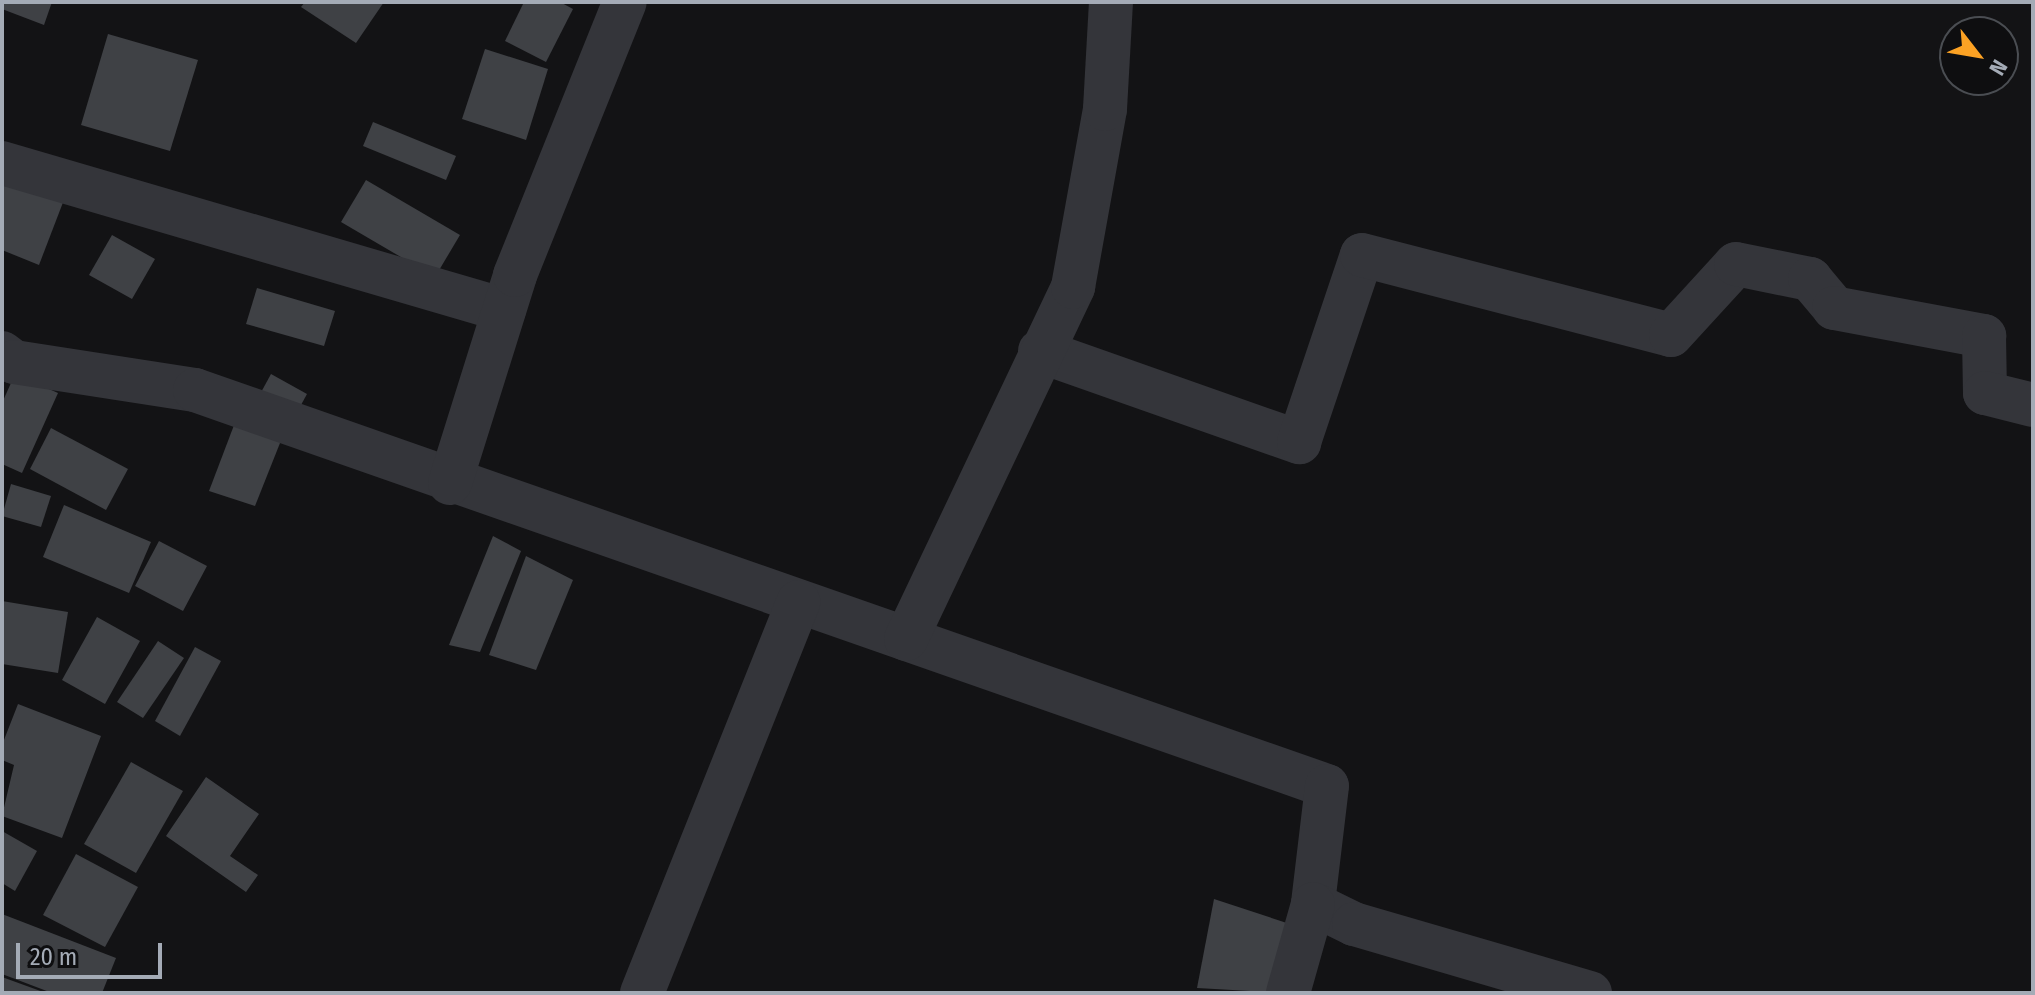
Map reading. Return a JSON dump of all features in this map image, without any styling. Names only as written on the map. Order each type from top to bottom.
[{"type":"street","points":[[450,483],[504,310],[625,2]]},
{"type":"street","points":[[906,639],[1073,287],[1105,109],[1111,2]]},
{"type":"street","points":[[2,163],[504,310]]},
{"type":"street","points":[[1040,351],[1299,442],[1362,255],[1671,335],[1736,264],[1810,279],[1834,308],[1984,336],[1985,393],[2033,405]]},
{"type":"street","points":[[2,353],[14,362],[195,390],[450,483],[1327,786],[1313,904],[1288,993]]},
{"type":"street","points":[[642,993],[798,602]]},
{"type":"street","points":[[1313,904],[1354,924],[1590,993]]},
{"type":"building","points":[[4,2],[52,2],[44,25],[2,9]]},
{"type":"building","points":[[305,2],[384,2],[356,43],[301,7]]},
{"type":"building","points":[[524,2],[560,2],[573,9],[546,62],[505,41]]},
{"type":"building","points":[[108,34],[198,60],[170,151],[81,125]]},
{"type":"building","points":[[485,49],[548,69],[526,140],[462,119]]},
{"type":"building","points":[[373,122],[456,156],[446,180],[363,146]]},
{"type":"building","points":[[10,168],[67,192],[39,265],[2,250],[2,187]]},
{"type":"building","points":[[366,180],[460,235],[435,277],[341,222]]},
{"type":"building","points":[[112,235],[155,259],[132,299],[89,275]]},
{"type":"building","points":[[257,288],[335,311],[324,346],[246,324]]},
{"type":"building","points":[[15,374],[58,393],[22,473],[2,464],[2,403]]},
{"type":"building","points":[[271,374],[307,394],[295,416],[259,396]]},
{"type":"building","points":[[239,412],[284,433],[255,506],[209,491]]},
{"type":"building","points":[[51,428],[128,469],[106,510],[30,469]]},
{"type":"building","points":[[11,484],[51,496],[41,527],[2,516]]},
{"type":"building","points":[[64,505],[151,542],[129,593],[43,557]]},
{"type":"building","points":[[493,536],[521,551],[480,652],[449,645]]},
{"type":"building","points":[[159,541],[207,566],[183,611],[135,586]]},
{"type":"building","points":[[526,556],[573,580],[536,670],[489,655]]},
{"type":"building","points":[[2,601],[68,612],[58,673],[2,664]]},
{"type":"building","points":[[97,617],[140,641],[105,704],[62,680]]},
{"type":"building","points":[[158,641],[184,658],[143,718],[117,702]]},
{"type":"building","points":[[195,647],[221,661],[180,736],[155,721]]},
{"type":"building","points":[[18,704],[101,736],[62,838],[2,816],[14,765],[2,760],[2,745]]},
{"type":"building","points":[[131,762],[183,791],[136,873],[84,844]]},
{"type":"building","points":[[206,777],[259,814],[230,856],[258,875],[246,892],[166,836]]},
{"type":"building","points":[[2,831],[37,851],[15,891],[2,883]]},
{"type":"building","points":[[76,854],[138,887],[105,947],[43,915]]},
{"type":"building","points":[[1214,899],[1302,928],[1284,993],[1197,988]]},
{"type":"building","points":[[2,914],[116,958],[102,993],[52,993],[2,974]]},
{"type":"building","points":[[2,977],[46,993],[2,993]]}]
